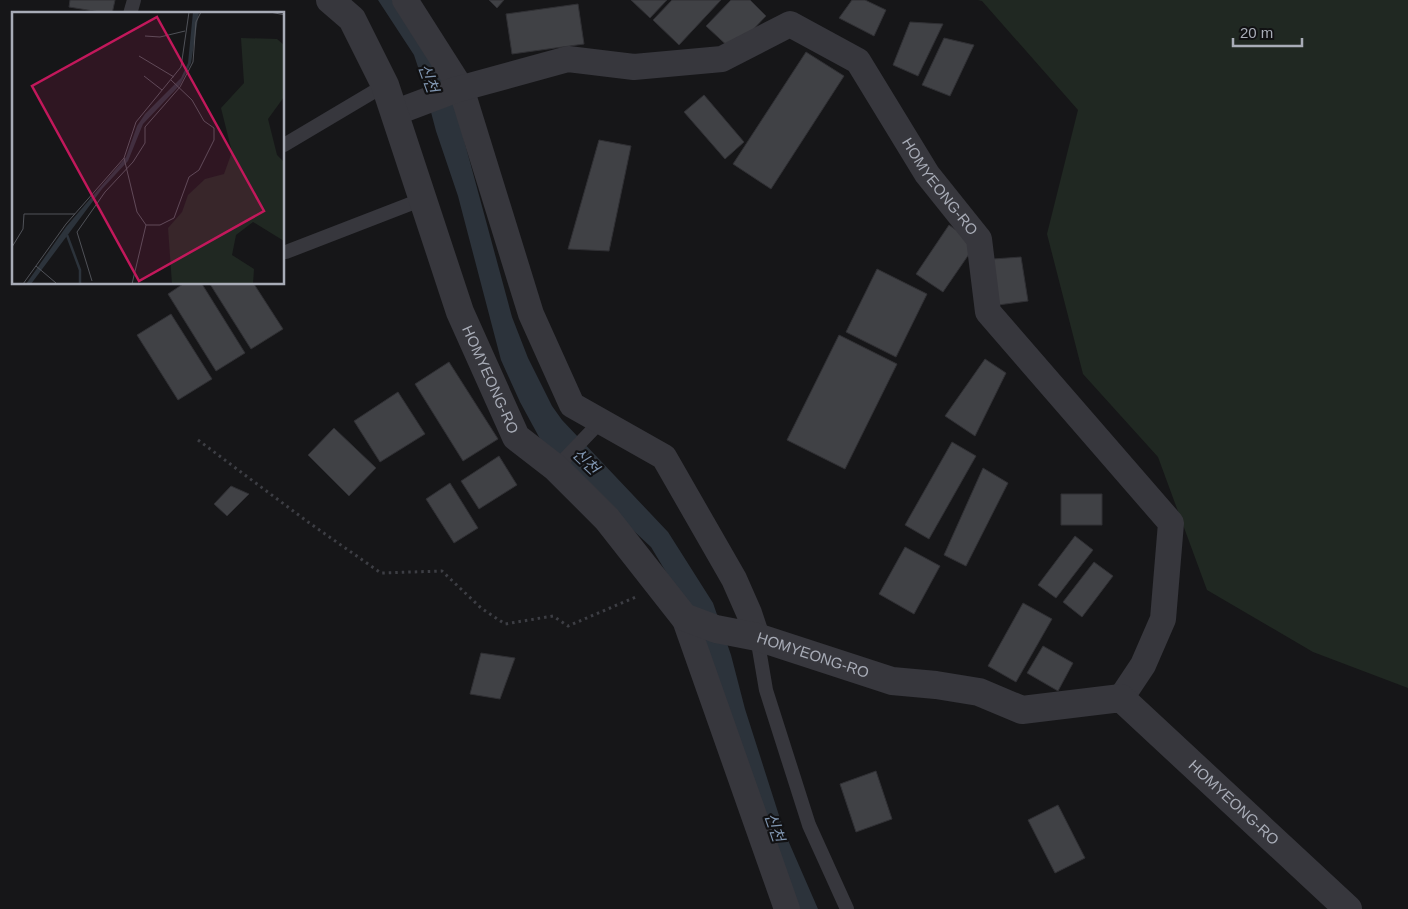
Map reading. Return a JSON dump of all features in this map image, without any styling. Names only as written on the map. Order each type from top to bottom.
[{"type":"street","name":"HOMYEONG-RO","points":[[330,0],[352,19],[385,86],[460,312],[516,437],[556,466],[607,519],[686,618]]},
{"type":"street","points":[[406,0],[458,89],[531,314],[572,405],[599,423],[664,457],[734,579],[749,612],[754,637],[716,629],[686,618]]},
{"type":"street","name":"HOMYEONG-RO","points":[[458,89],[568,59],[634,67],[722,59],[790,24],[858,62],[927,174],[979,240],[988,312],[1171,523],[1163,619],[1143,665],[1121,698],[1022,710],[979,692],[936,684],[892,682],[754,637]]},
{"type":"street","points":[[394,113],[458,89]]},
{"type":"street","points":[[686,618],[786,909]]},
{"type":"street","name":"HOMYEONG-RO","points":[[1121,698],[1348,909]]},
{"type":"lane","points":[[285,145],[385,86]]},
{"type":"lane","points":[[286,252],[423,199]]},
{"type":"lane","points":[[556,466],[599,423]]},
{"type":"lane","name":"HOMYEONG-RO","points":[[754,637],[766,690],[809,825],[847,909]]},
{"type":"path","points":[[198,440],[308,522],[381,573],[442,571],[481,608],[505,624],[553,616],[568,626],[660,587]]},
{"type":"shaded area","points":[[978,0],[1408,0],[1408,688],[1313,652],[1207,590],[1158,457],[1083,374],[1047,234],[1078,110],[982,1]]},
{"type":"water","name":"신천","points":[[378,0],[396,0],[447,77],[512,317],[528,358],[552,406],[562,420],[668,532],[713,603],[731,655],[745,709],[784,831],[818,909],[793,909],[684,602],[651,547],[545,448],[520,402],[501,360],[458,196],[436,131],[414,55]]},
{"type":"building","points":[[70,0],[115,0],[112,12],[69,7]]},
{"type":"building","points":[[489,0],[504,0],[497,8]]},
{"type":"building","points":[[631,0],[667,0],[650,18]]},
{"type":"building","points":[[672,0],[721,0],[679,45],[653,20]]},
{"type":"building","points":[[731,0],[750,0],[766,16],[733,51],[706,26]]},
{"type":"building","points":[[852,0],[865,0],[886,10],[874,36],[839,18]]},
{"type":"building","points":[[578,4],[584,44],[512,54],[506,14]]},
{"type":"building","points":[[910,22],[943,24],[918,76],[893,65]]},
{"type":"building","points":[[944,38],[974,45],[950,96],[922,85]]},
{"type":"building","points":[[806,52],[844,76],[771,189],[733,164]]},
{"type":"building","points":[[704,95],[744,142],[725,159],[684,112]]},
{"type":"building","points":[[599,140],[631,146],[609,251],[568,249]]},
{"type":"building","points":[[949,225],[976,244],[943,292],[916,274]]},
{"type":"building","points":[[1021,257],[1028,301],[998,305],[993,259]]},
{"type":"building","points":[[877,269],[927,294],[896,357],[846,332]]},
{"type":"building","points":[[182,285],[203,285],[245,353],[216,371],[168,294]]},
{"type":"building","points":[[211,285],[255,285],[283,329],[251,349]]},
{"type":"building","points":[[171,314],[212,379],[178,400],[137,335]]},
{"type":"building","points":[[839,335],[897,364],[845,469],[787,440]]},
{"type":"building","points":[[985,359],[1006,373],[975,436],[945,416]]},
{"type":"building","points":[[449,362],[498,439],[463,461],[415,384]]},
{"type":"building","points":[[398,392],[425,434],[380,462],[354,421]]},
{"type":"building","points":[[334,428],[376,468],[349,496],[308,455]]},
{"type":"building","points":[[952,442],[976,456],[929,539],[905,525]]},
{"type":"building","points":[[499,456],[517,485],[479,509],[461,481]]},
{"type":"building","points":[[983,468],[1008,483],[966,566],[944,555]]},
{"type":"building","points":[[450,483],[478,528],[454,543],[426,499]]},
{"type":"building","points":[[231,486],[249,494],[227,516],[214,504]]},
{"type":"building","points":[[1061,494],[1102,494],[1102,525],[1061,525]]},
{"type":"building","points":[[1075,536],[1093,550],[1056,598],[1038,585]]},
{"type":"building","points":[[905,547],[940,566],[914,614],[879,594]]},
{"type":"building","points":[[1094,562],[1113,576],[1082,617],[1063,602]]},
{"type":"building","points":[[1023,603],[1052,619],[1016,682],[988,666]]},
{"type":"building","points":[[1043,646],[1073,663],[1058,691],[1027,673]]},
{"type":"building","points":[[481,653],[515,658],[500,699],[470,694]]},
{"type":"building","points":[[876,771],[892,819],[856,832],[840,784]]},
{"type":"building","points":[[1058,805],[1085,858],[1055,873],[1028,820]]}]
